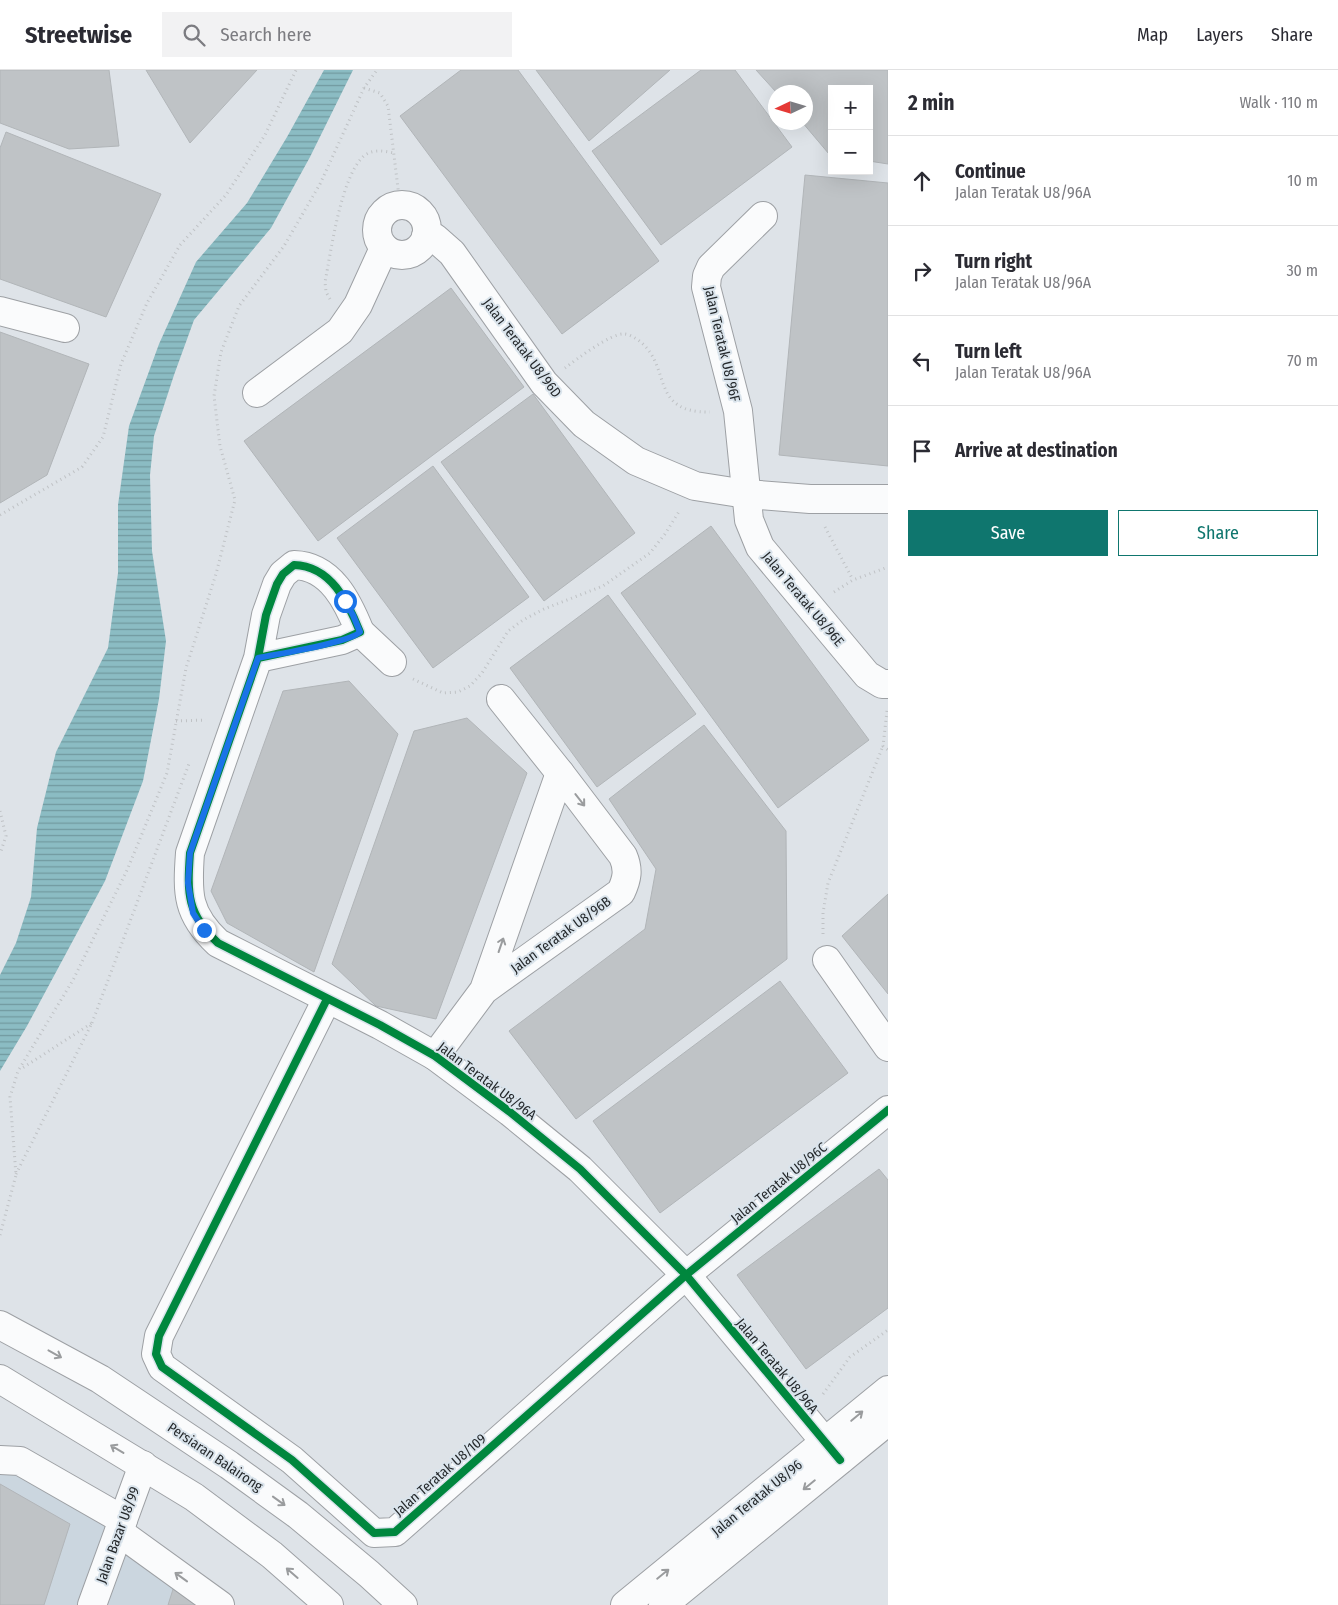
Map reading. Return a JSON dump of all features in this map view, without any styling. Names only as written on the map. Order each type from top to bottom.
[{"type":"street","points":[[400,205],[408,205],[421,213],[425,220],[426,236],[424,244],[409,254],[400,255],[392,254],[379,242],[377,226],[385,211],[400,205]]},
{"type":"street","name":"Jalan Teratak U8/96F","points":[[746,494],[738,411],[706,287],[707,276],[711,267],[762,216]]},
{"type":"street","name":"Jalan Teratak U8/96D","points":[[426,236],[435,238],[452,253],[544,382],[584,424],[612,446],[636,461],[695,486],[746,494],[810,499],[888,499]]},
{"type":"street","points":[[257,393],[340,331],[358,305],[384,248]]},
{"type":"street","points":[[0,311],[66,328]]},
{"type":"street","name":"Jalan Teratak U8/96E","points":[[746,494],[749,520],[760,547],[867,675],[882,684],[888,684]]},
{"type":"street","name":"Jalan Teratak U8/96A","points":[[392,662],[360,632],[338,588],[324,575],[312,567],[294,565],[283,574],[277,584],[266,615],[258,658],[190,853],[188,883],[193,913],[204,930],[218,943],[380,1025],[434,1056],[510,1112],[580,1170],[686,1275],[832,1452]]},
{"type":"street","points":[[258,658],[342,640],[358,635],[360,632]]},
{"type":"street","name":"Jalan Teratak U8/96B","points":[[434,1056],[484,990],[621,892],[628,872],[623,856],[560,773],[501,700]]},
{"type":"street","name":"Jalan Teratak U8/96B","points":[[484,990],[560,773]]},
{"type":"street","points":[[827,960],[888,1047]]},
{"type":"street","name":"Jalan Teratak U8/109","points":[[327,998],[159,1336],[156,1354],[162,1367],[292,1460],[374,1533],[396,1532],[686,1275]]},
{"type":"street","name":"Jalan Teratak U8/96C","points":[[686,1275],[888,1110]]},
{"type":"street","name":"Persiaran Balairong","points":[[6,1328],[100,1379],[229,1465],[298,1515],[403,1605]]},
{"type":"street","points":[[0,1378],[194,1497],[272,1555],[329,1605]]},
{"type":"street","name":"Jalan Teratak U8/96","points":[[663,1605],[832,1452],[888,1390]]},
{"type":"street","name":"Jalan Teratak U8/96","points":[[625,1605],[832,1452],[888,1421]]},
{"type":"street","points":[[0,1460],[20,1461],[121,1526],[220,1605]]},
{"type":"street","name":"Jalan Bazar U8/99","points":[[92,1605],[143,1465]]},
{"type":"path","points":[[0,515],[82,467],[103,437],[121,364],[147,303],[180,245],[226,194],[265,135],[296,70]]},
{"type":"path","points":[[16,1175],[10,1096],[18,1071],[73,980],[128,868],[166,773],[186,668],[216,574],[235,500],[220,446],[214,396],[222,352],[239,306],[284,246],[320,184],[364,88],[377,70]]},
{"type":"path","points":[[364,88],[380,93],[388,106],[400,205]]},
{"type":"path","points":[[350,319],[331,301],[326,292],[325,282],[343,195],[357,164],[366,154],[377,150],[394,152]]},
{"type":"path","points":[[544,382],[588,350],[612,337],[624,334],[636,338],[645,345],[653,356],[665,392],[680,407],[697,412],[738,411]]},
{"type":"path","points":[[392,662],[413,679],[443,693],[458,692],[470,686],[482,673],[508,631],[544,608],[603,586],[650,553],[666,534],[695,486]]},
{"type":"path","points":[[810,499],[853,580]]},
{"type":"path","points":[[811,608],[853,580],[888,567]]},
{"type":"path","points":[[827,960],[823,945],[822,913],[828,883],[883,746],[888,705]]},
{"type":"path","points":[[176,721],[206,720],[203,729]]},
{"type":"path","points":[[883,746],[888,750]]},
{"type":"path","points":[[0,1235],[16,1175],[92,1023],[192,756]]},
{"type":"path","points":[[0,811],[6,836],[0,854]]},
{"type":"path","points":[[18,1071],[92,1023]]},
{"type":"path","points":[[823,1394],[850,1357],[888,1330]]},
{"type":"shaded area","points":[[0,1467],[17,1467],[229,1605],[0,1605]]},
{"type":"water","points":[[324,70],[353,70],[310,157],[271,228],[194,320],[154,436],[150,475],[152,551],[166,641],[159,699],[143,781],[105,881],[27,1026],[0,1071],[0,975],[16,943],[31,897],[37,828],[56,752],[108,648],[118,573],[118,505],[129,426],[159,344],[196,262],[247,203],[287,137]]},
{"type":"building","points":[[0,70],[109,70],[119,146],[69,149],[0,123]]},
{"type":"building","points":[[146,70],[257,70],[190,143]]},
{"type":"building","points":[[461,70],[518,70],[659,261],[562,334],[400,116]]},
{"type":"building","points":[[536,70],[670,70],[589,141]]},
{"type":"building","points":[[701,70],[735,70],[768,115],[768,130],[779,130],[792,147],[661,245],[592,151]]},
{"type":"building","points":[[756,70],[888,70],[888,164],[873,162],[873,85],[828,85],[828,153],[809,130],[813,130],[813,85],[770,85]]},
{"type":"building","points":[[6,132],[161,194],[106,317],[0,279],[0,148]]},
{"type":"building","points":[[805,175],[888,183],[888,466],[779,455]]},
{"type":"building","points":[[451,288],[524,387],[318,541],[244,441]]},
{"type":"building","points":[[0,332],[89,364],[47,475],[0,503]]},
{"type":"building","points":[[533,394],[635,533],[544,601],[441,462]]},
{"type":"building","points":[[433,466],[529,597],[433,668],[337,538]]},
{"type":"building","points":[[711,526],[869,740],[778,808],[621,593]]},
{"type":"building","points":[[608,595],[696,714],[597,787],[510,668]]},
{"type":"building","points":[[349,681],[398,734],[314,972],[227,923],[211,891],[283,691]]},
{"type":"building","points":[[467,718],[527,773],[436,1019],[376,1006],[332,964],[414,731]]},
{"type":"building","points":[[704,725],[786,831],[787,959],[576,1119],[509,1031],[645,929],[656,869],[609,799]]},
{"type":"building","points":[[888,894],[888,994],[842,936]]},
{"type":"building","points":[[780,981],[848,1073],[660,1213],[593,1121]]},
{"type":"building","points":[[879,1169],[888,1180],[888,1308],[806,1369],[737,1275]]},
{"type":"building","points":[[0,1484],[70,1524],[44,1605],[0,1605]]},
{"type":"building","points":[[175,1583],[202,1605],[168,1605]]},
{"type":"cycle path","points":[[258,658],[342,640],[360,632],[344,598],[328,579],[307,567],[294,565],[283,574],[277,584],[266,615],[258,658],[190,853],[189,892],[195,913],[200,922],[218,943],[380,1025],[435,1056],[510,1112],[580,1169],[686,1275],[840,1460]]},
{"type":"cycle path","points":[[327,999],[159,1336],[156,1354],[162,1367],[292,1460],[374,1533],[395,1532],[686,1275],[888,1110]]},
{"type":"route","points":[[204,930],[193,913],[188,883],[190,853],[258,658],[358,635],[360,632],[345,601]]}]
